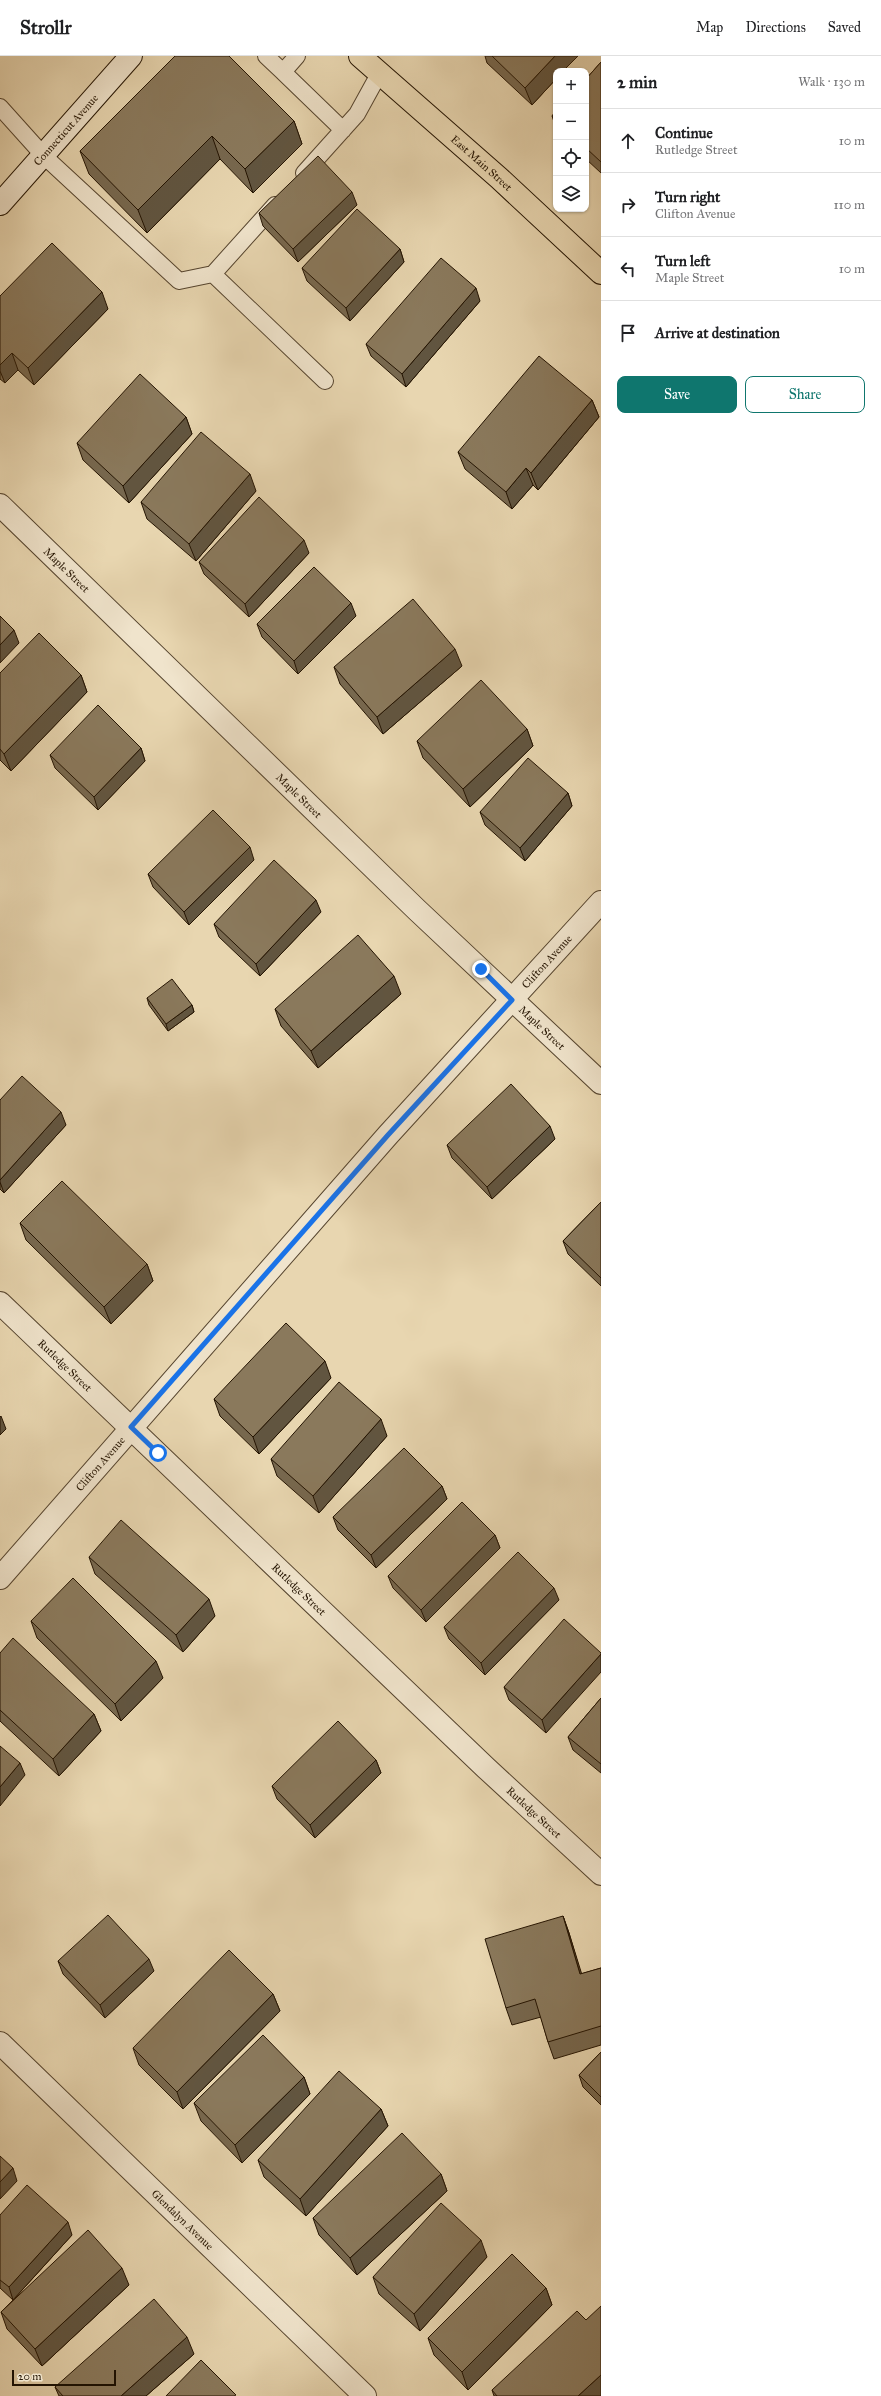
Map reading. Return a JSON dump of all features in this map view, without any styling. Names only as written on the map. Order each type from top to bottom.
[{"type":"main road","name":"East Main Street","points":[[360,56],[499,178],[601,273]]},
{"type":"street","name":"Connecticut Avenue","points":[[0,204],[132,56]]},
{"type":"street","name":"Maple Street","points":[[0,505],[512,1000],[601,1083]]},
{"type":"street","name":"Clifton Avenue","points":[[0,1578],[388,1135],[601,902]]},
{"type":"street","name":"Rutledge Street","points":[[0,1303],[486,1768],[601,1874]]},
{"type":"street","name":"Glendalyn Avenue","points":[[0,2043],[365,2396]]},
{"type":"lane","points":[[266,56],[343,130]]},
{"type":"lane","points":[[283,72],[297,56]]},
{"type":"lane","points":[[0,107],[44,156],[179,281],[213,274],[357,114],[379,74]]},
{"type":"lane","points":[[213,274],[325,381]]},
{"type":"building","points":[[175,56],[229,56],[294,121],[245,169],[212,136],[138,210],[80,151]]},
{"type":"building","points":[[492,56],[555,56],[525,88]]},
{"type":"building","points":[[601,62],[601,162],[589,151],[589,76]]},
{"type":"building","points":[[318,156],[352,192],[293,249],[259,213]]},
{"type":"building","points":[[357,209],[400,249],[346,308],[302,268]]},
{"type":"building","points":[[52,243],[102,292],[28,368],[12,353],[0,365],[0,296]]},
{"type":"building","points":[[441,258],[476,288],[402,374],[366,344]]},
{"type":"building","points":[[539,356],[592,400],[531,473],[526,468],[506,492],[458,452]]},
{"type":"building","points":[[140,374],[186,417],[123,486],[77,443]]},
{"type":"building","points":[[201,432],[250,474],[189,544],[141,502]]},
{"type":"building","points":[[259,497],[304,540],[245,604],[199,562]]},
{"type":"building","points":[[314,567],[351,603],[294,661],[257,624]]},
{"type":"building","points":[[413,599],[455,649],[377,717],[334,667]]},
{"type":"building","points":[[0,616],[14,630],[0,645]]},
{"type":"building","points":[[39,633],[81,675],[4,754],[0,749],[0,673]]},
{"type":"building","points":[[481,680],[527,729],[463,789],[417,741]]},
{"type":"building","points":[[98,705],[141,748],[94,797],[50,755]]},
{"type":"building","points":[[528,758],[568,793],[520,848],[480,812]]},
{"type":"building","points":[[213,810],[250,847],[184,912],[148,874]]},
{"type":"building","points":[[274,860],[316,900],[256,964],[214,924]]},
{"type":"building","points":[[358,935],[394,976],[311,1051],[275,1009]]},
{"type":"building","points":[[172,979],[192,1005],[166,1024],[147,998]]},
{"type":"building","points":[[22,1076],[61,1112],[0,1180],[0,1100]]},
{"type":"building","points":[[511,1084],[550,1126],[487,1187],[447,1145]]},
{"type":"building","points":[[62,1181],[147,1264],[104,1307],[20,1223]]},
{"type":"building","points":[[601,1202],[601,1278],[563,1241]]},
{"type":"building","points":[[286,1323],[325,1361],[253,1437],[214,1399]]},
{"type":"building","points":[[339,1382],[381,1419],[313,1496],[271,1459]]},
{"type":"building","points":[[404,1448],[442,1486],[371,1555],[333,1517]]},
{"type":"building","points":[[462,1502],[495,1535],[421,1610],[388,1576]]},
{"type":"building","points":[[121,1520],[209,1599],[176,1635],[89,1557]]},
{"type":"building","points":[[518,1552],[554,1588],[481,1663],[444,1627]]},
{"type":"building","points":[[73,1578],[156,1661],[115,1704],[31,1621]]},
{"type":"building","points":[[564,1619],[601,1654],[542,1720],[504,1687]]},
{"type":"building","points":[[13,1638],[94,1714],[53,1759],[0,1710],[0,1653]]},
{"type":"building","points":[[601,1698],[601,1764],[568,1737]]},
{"type":"building","points":[[338,1721],[376,1760],[310,1825],[272,1786]]},
{"type":"building","points":[[0,1746],[20,1763],[0,1787]]},
{"type":"building","points":[[108,1915],[149,1959],[100,2005],[58,1961]]},
{"type":"building","points":[[563,1916],[580,1974],[601,1968],[601,2026],[548,2042],[535,1999],[506,2008],[485,1939]]},
{"type":"building","points":[[229,1950],[273,1994],[177,2092],[133,2048]]},
{"type":"building","points":[[263,2035],[304,2077],[235,2145],[194,2103]]},
{"type":"building","points":[[601,2052],[601,2097],[579,2075]]},
{"type":"building","points":[[339,2071],[381,2109],[300,2199],[258,2160]]},
{"type":"building","points":[[402,2133],[441,2174],[350,2258],[313,2218]]},
{"type":"building","points":[[0,2156],[13,2168],[0,2182]]},
{"type":"building","points":[[27,2185],[68,2222],[9,2287],[0,2280],[0,2215]]},
{"type":"building","points":[[441,2203],[481,2240],[414,2314],[373,2277]]},
{"type":"building","points":[[88,2230],[122,2268],[35,2349],[1,2312]]},
{"type":"building","points":[[512,2254],[546,2288],[462,2372],[428,2338]]},
{"type":"building","points":[[154,2299],[187,2337],[121,2396],[63,2396],[55,2387]]},
{"type":"building","points":[[601,2306],[601,2375],[578,2396],[497,2396],[492,2390],[577,2311],[586,2320]]},
{"type":"building","points":[[201,2360],[236,2395],[166,2396]]},
{"type":"route","points":[[158,1453],[131,1427],[388,1135],[512,1000],[481,969]]}]
